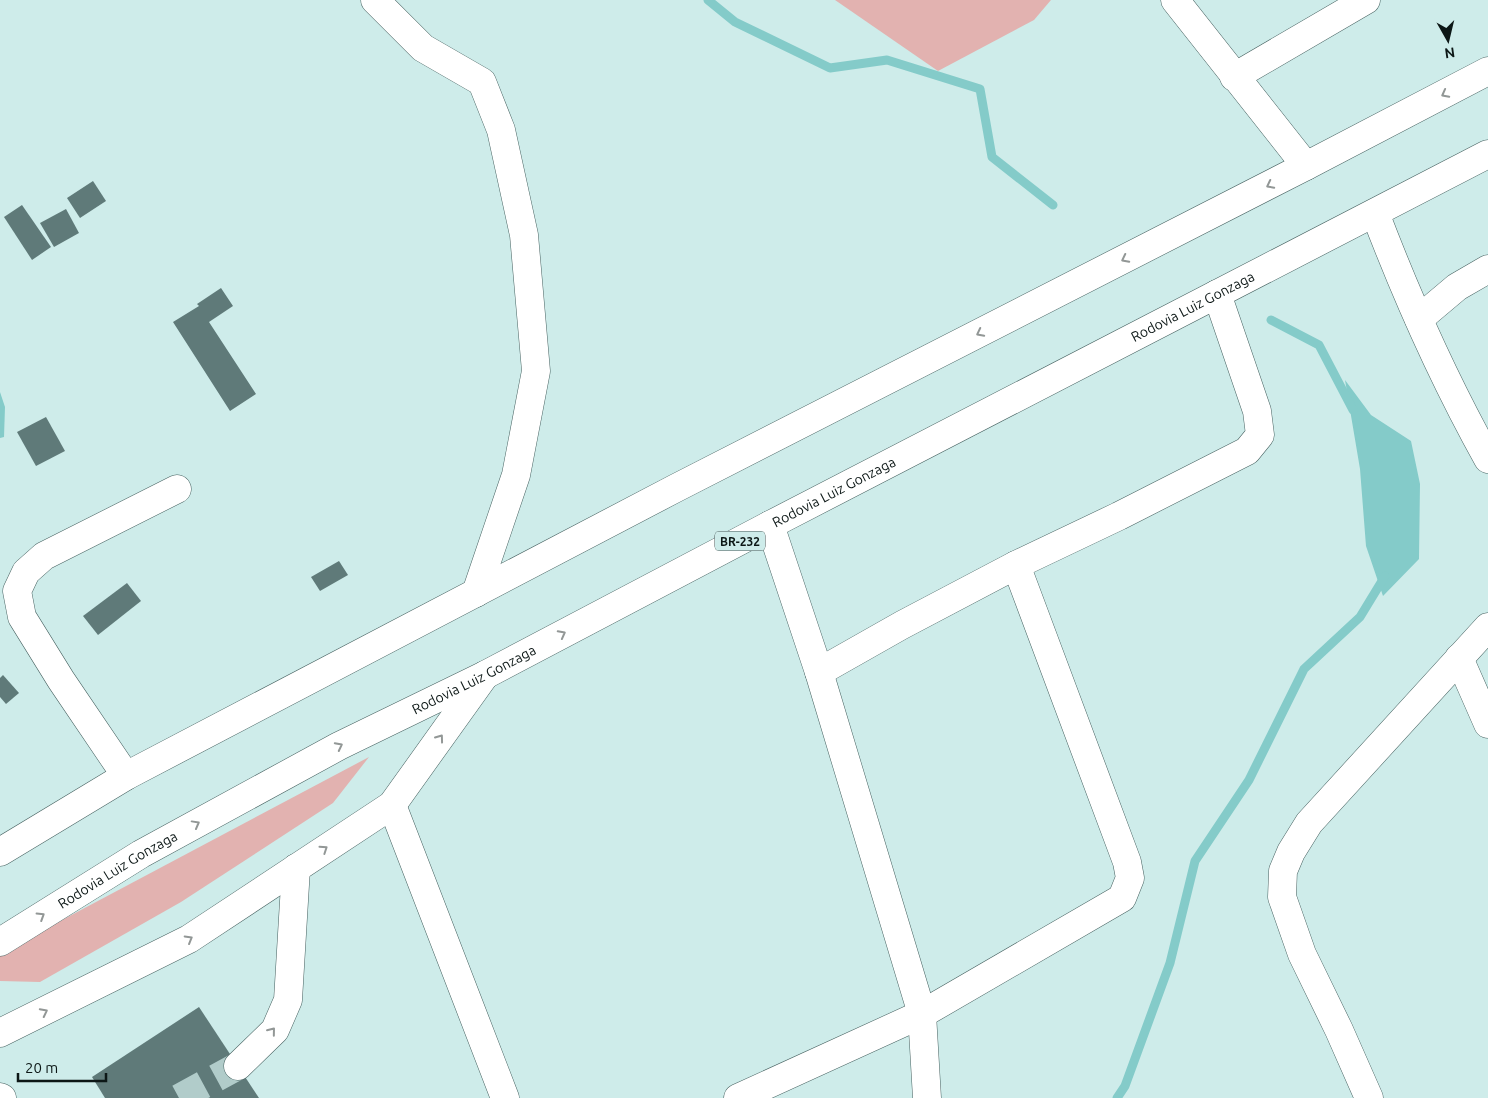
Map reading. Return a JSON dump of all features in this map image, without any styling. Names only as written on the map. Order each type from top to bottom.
[{"type":"main road","points":[[376,0],[423,48],[482,82],[501,130],[524,235],[536,371],[516,475],[476,593]]},
{"type":"main road","points":[[1174,0],[1306,166]]},
{"type":"main road","points":[[1234,77],[1366,0]]},
{"type":"main road","points":[[0,852],[126,776],[684,484],[1488,71]]},
{"type":"main road","name":"Rodovia Luiz Gonzaga","points":[[0,942],[141,854],[339,746],[485,675],[770,525],[1488,154]]},
{"type":"main road","points":[[1375,213],[1399,278],[1488,459]]},
{"type":"main road","points":[[1419,319],[1457,287],[1488,268]]},
{"type":"main road","points":[[819,672],[1016,565],[1247,451],[1260,435],[1257,411],[1217,294]]},
{"type":"main road","points":[[126,776],[61,680],[22,617],[16,591],[26,572],[44,556],[177,489]]},
{"type":"main road","points":[[770,525],[819,672],[922,1014],[927,1098]]},
{"type":"main road","points":[[738,1098],[922,1014],[1122,898],[1130,878],[1127,862],[1016,565]]},
{"type":"main road","points":[[1369,1098],[1302,954],[1282,897],[1283,871],[1309,823],[1488,627]]},
{"type":"main road","points":[[1459,658],[1488,724]]},
{"type":"main road","points":[[0,1033],[189,939],[392,805],[485,675]]},
{"type":"main road","points":[[392,805],[505,1098]]},
{"type":"main road","points":[[238,1066],[275,1030],[288,1000],[296,868]]},
{"type":"shaded area","points":[[835,0],[1051,0],[1034,20],[938,71]]},
{"type":"shaded area","points":[[369,757],[333,803],[181,902],[40,982],[0,981],[0,953]]},
{"type":"water","points":[[1345,380],[1371,415],[1411,441],[1420,484],[1419,559],[1383,596],[1366,546],[1360,469]]},
{"type":"water","points":[[0,392],[5,407],[4,437],[0,438]]},
{"type":"building","points":[[93,181],[106,201],[80,218],[67,198]]},
{"type":"building","points":[[22,205],[51,247],[32,260],[4,217]]},
{"type":"building","points":[[66,209],[79,233],[54,247],[40,223]]},
{"type":"building","points":[[221,288],[233,306],[209,322],[256,394],[230,411],[173,322],[199,306],[197,304]]},
{"type":"building","points":[[46,417],[65,451],[36,466],[17,432]]},
{"type":"building","points":[[339,561],[348,575],[320,591],[311,577]]},
{"type":"building","points":[[127,583],[141,601],[98,635],[83,616]]},
{"type":"building","points":[[3,675],[19,693],[6,704],[0,697],[0,678]]},
{"type":"building","points":[[199,1007],[259,1098],[105,1098],[92,1077]]},
{"type":"waterway","points":[[708,0],[735,22],[830,68],[887,60],[980,89],[992,157],[1053,205]]},
{"type":"waterway","points":[[1271,320],[1319,345],[1353,410]]},
{"type":"waterway","points":[[1117,1098],[1125,1086],[1170,963],[1195,861],[1249,780],[1304,669],[1360,617],[1385,576]]},
{"type":"tunnel","points":[[179,1098],[238,1066]]}]
